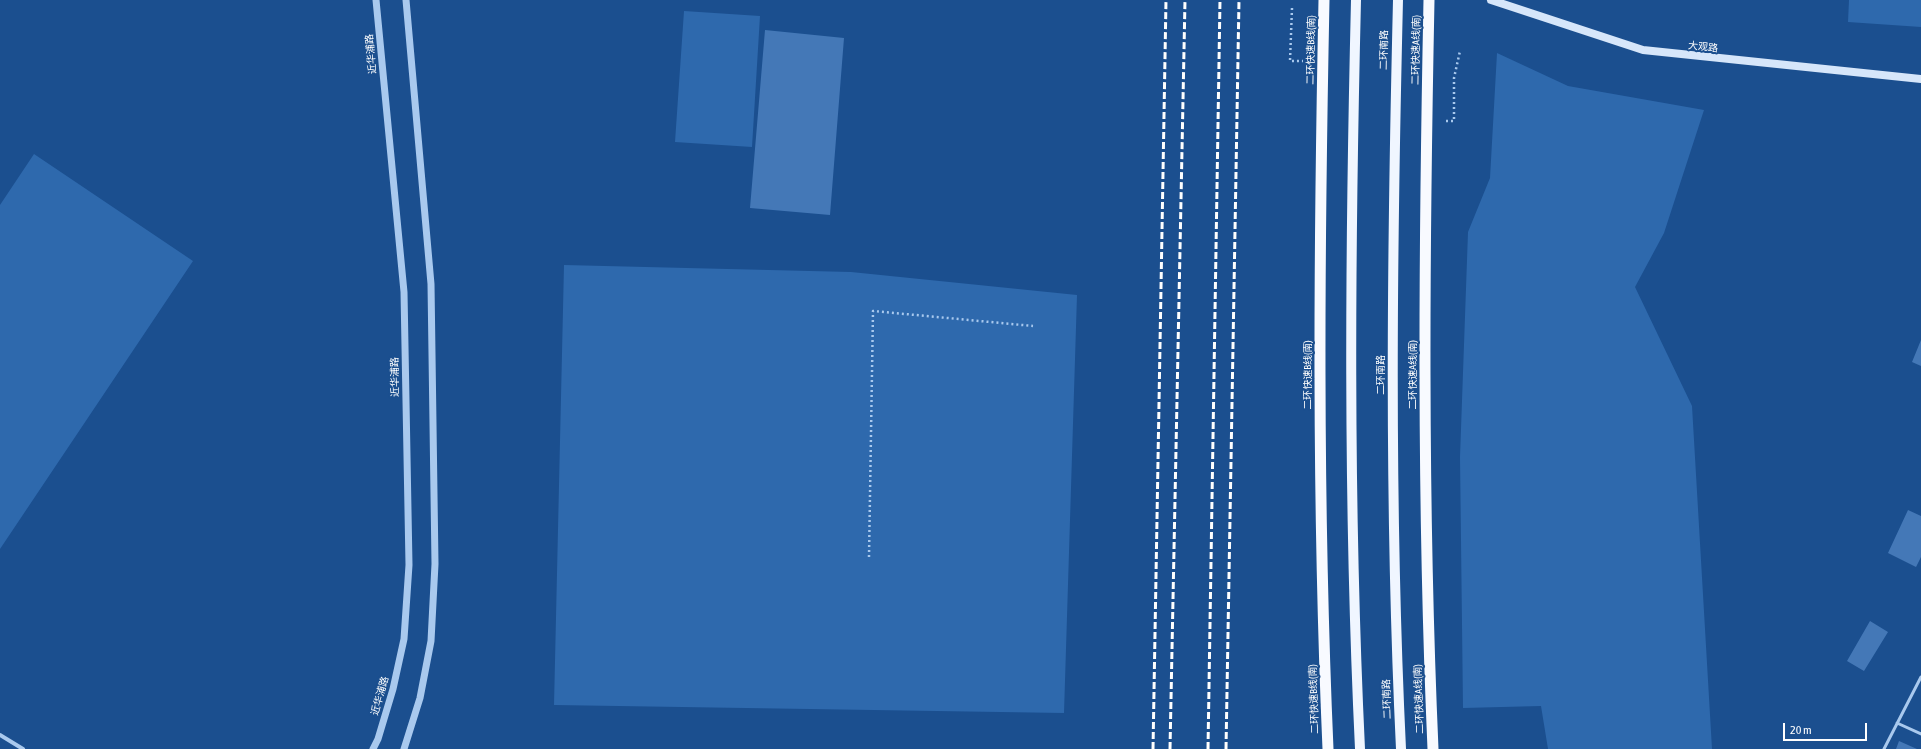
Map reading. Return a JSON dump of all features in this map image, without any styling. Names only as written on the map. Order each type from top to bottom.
[{"type":"highway","name":"二环快速B线(南)","points":[[1324,0],[1321,179],[1320,416],[1323,615],[1328,749]]},
{"type":"highway","name":"二环快速A线(南)","points":[[1429,0],[1424,370],[1426,560],[1433,749]]},
{"type":"main road","points":[[1356,0],[1351,424],[1354,599],[1360,749]]},
{"type":"main road","name":"二环南路","points":[[1398,0],[1394,257],[1394,490],[1402,749]]},
{"type":"main road","name":"大观路","points":[[1491,0],[1643,50],[1921,79]]},
{"type":"street","name":"近华浦路","points":[[373,749],[378,739],[393,689],[404,639],[409,565],[404,292],[376,0]]},
{"type":"street","points":[[404,749],[420,698],[431,641],[435,564],[431,284],[406,0]]},
{"type":"street","points":[[0,735],[23,749]]},
{"type":"lane","points":[[1884,749],[1921,677]]},
{"type":"lane","points":[[1897,723],[1921,734]]},
{"type":"path","points":[[1290,61],[1292,8]]},
{"type":"path","points":[[1454,121],[1454,78],[1460,51]]},
{"type":"path","points":[[869,558],[873,311],[1033,326]]},
{"type":"shaded area","points":[[1849,0],[1921,0],[1921,27],[1848,22]]},
{"type":"shaded area","points":[[684,11],[760,16],[752,147],[675,142]]},
{"type":"shaded area","points":[[1497,53],[1568,86],[1704,110],[1664,233],[1635,287],[1692,406],[1712,749],[1548,749],[1541,706],[1463,708],[1460,457],[1468,232],[1490,178]]},
{"type":"shaded area","points":[[34,154],[193,261],[0,549],[0,205]]},
{"type":"shaded area","points":[[564,265],[851,272],[1077,295],[1064,713],[554,705]]},
{"type":"building","points":[[765,30],[844,38],[830,215],[750,208]]},
{"type":"building","points":[[1921,340],[1921,366],[1912,362]]},
{"type":"building","points":[[1908,510],[1921,516],[1921,557],[1916,567],[1888,553]]},
{"type":"building","points":[[1870,621],[1888,632],[1864,671],[1847,661]]},
{"type":"building","points":[[1899,741],[1917,749],[1896,749]]},
{"type":"railway","points":[[1153,749],[1166,0]]},
{"type":"railway","points":[[1170,749],[1185,0]]},
{"type":"railway","points":[[1208,749],[1220,0]]},
{"type":"railway","points":[[1226,749],[1239,0]]}]
